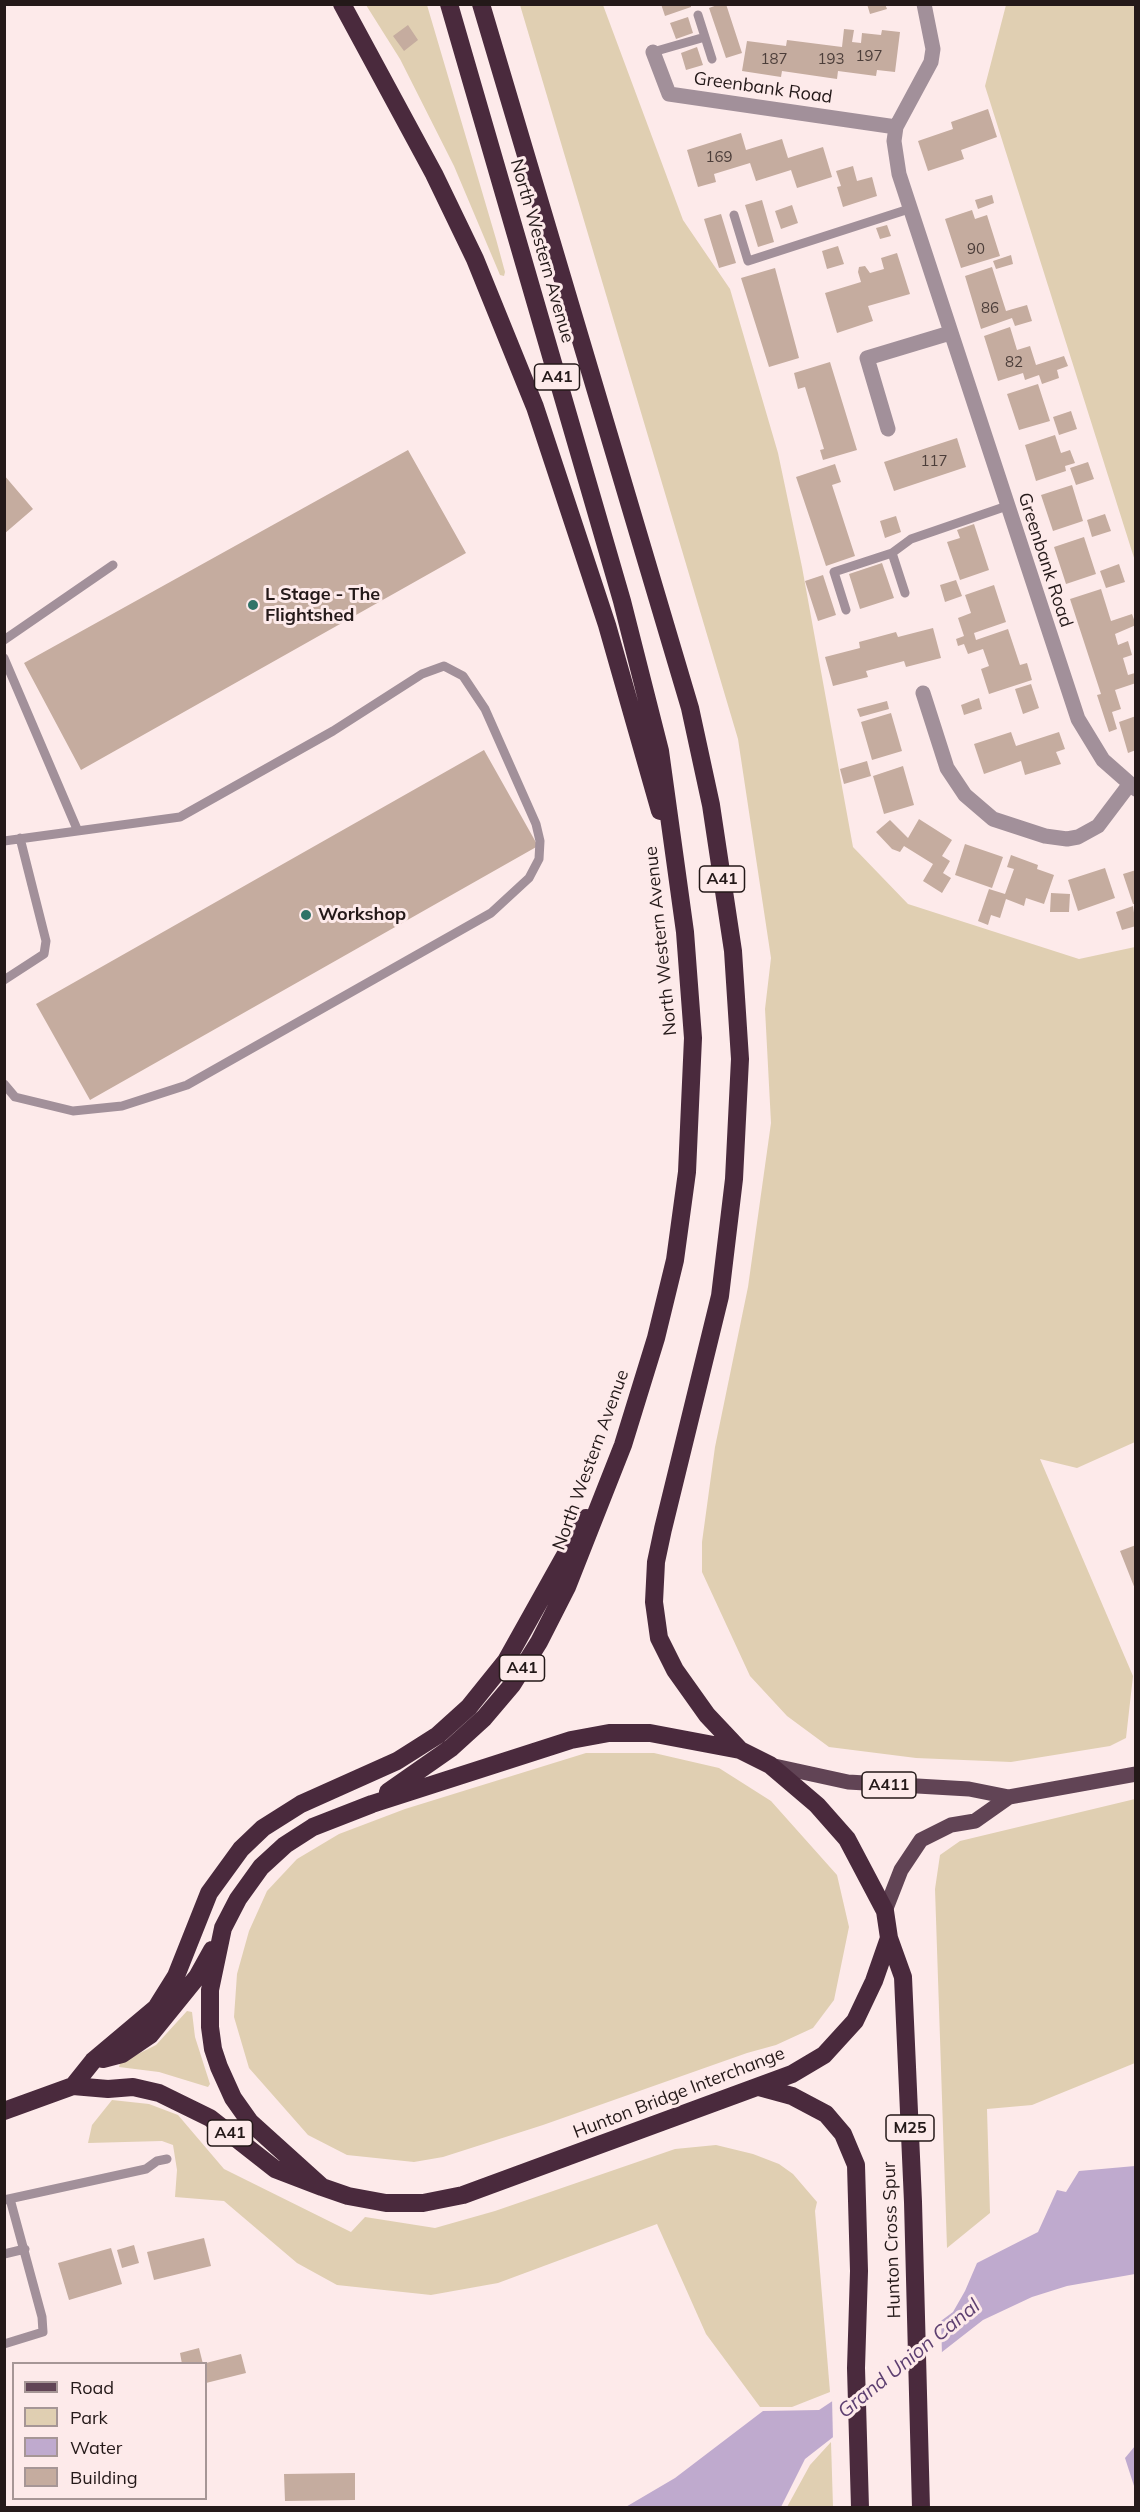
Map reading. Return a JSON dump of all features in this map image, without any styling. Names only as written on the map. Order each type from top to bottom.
[{"type":"highway","points":[[342,4],[434,174],[475,259],[535,407],[607,625],[642,756],[675,859]]},
{"type":"highway","name":"North Western Avenue","points":[[372,1803],[451,1748],[484,1718],[512,1685],[539,1642],[567,1587],[623,1445],[656,1338],[675,1260],[687,1172],[693,1038],[685,932],[660,751],[622,601],[449,4]]},
{"type":"highway","name":"North Western Avenue","points":[[481,4],[690,708],[711,805],[730,928],[740,1059],[734,1179],[720,1296],[656,1562],[654,1602],[659,1638],[675,1670],[707,1715],[740,1750]]},
{"type":"highway","points":[[73,2086],[93,2061],[156,2008],[176,1976],[209,1893],[224,1869],[263,1828],[301,1804],[397,1761],[438,1735],[469,1707],[506,1661],[570,1541],[608,1484]]},
{"type":"highway","name":"Hunton Bridge Interchange","points":[[609,1733],[650,1733],[740,1750],[770,1765],[817,1805],[847,1839],[885,1911],[888,1938],[874,1981],[855,2021],[824,2055],[792,2074],[759,2087],[463,2195],[423,2203],[386,2203],[348,2196],[322,2187],[250,2122],[233,2098],[213,2049],[210,2027],[210,1990],[223,1928],[238,1899],[261,1867],[285,1845],[313,1827],[372,1803],[572,1740],[609,1733]]},
{"type":"highway","points":[[93,2061],[122,2054],[150,2035],[197,1977],[223,1928]]},
{"type":"highway","name":"Hunton Cross Spur","points":[[888,1938],[903,1977],[921,2508]]},
{"type":"highway","name":"A41","points":[[4,2111],[73,2086],[108,2089],[133,2087],[175,2100],[210,2118],[275,2169],[322,2187]]},
{"type":"highway","name":"Hunton Cross Spur","points":[[759,2087],[792,2096],[826,2114],[843,2134],[854,2158],[859,2271],[856,2368],[860,2508]]},
{"type":"main road","name":"A411","points":[[770,1765],[848,1782],[969,1788],[1009,1797],[1136,1774]]},
{"type":"main road","name":"A411","points":[[885,1911],[901,1870],[921,1840],[951,1825],[975,1821],[1009,1797]]},
{"type":"street","name":"Greenbank Road","points":[[922,693],[946,768],[965,795],[993,819],[1045,836],[1066,839],[1078,837],[1098,826],[1132,787],[1103,759],[1078,719],[909,209],[895,155],[896,127],[931,62],[933,49],[925,9]]},
{"type":"street","name":"Greenbank Road","points":[[653,52],[669,94],[896,127]]},
{"type":"street","points":[[888,429],[867,358],[950,333]]},
{"type":"lane","points":[[698,15],[712,59]]},
{"type":"lane","points":[[653,52],[705,37]]},
{"type":"lane","points":[[734,215],[748,261],[909,209]]},
{"type":"lane","points":[[846,610],[834,572],[892,554],[911,539],[1007,506]]},
{"type":"lane","points":[[892,554],[905,592]]},
{"type":"lane","points":[[4,640],[113,565]]},
{"type":"lane","points":[[4,658],[77,829]]},
{"type":"lane","points":[[4,841],[77,829],[180,817],[333,731],[422,674],[444,666],[463,676],[485,709],[536,824],[540,841],[539,859],[529,878],[491,914],[187,1085],[122,1106],[73,1112],[15,1097],[4,1084]]},
{"type":"lane","points":[[4,980],[44,954],[46,941],[20,838]]},
{"type":"lane","points":[[4,2344],[43,2332],[42,2317],[25,2249],[7,2200],[146,2169],[166,2159]]},
{"type":"lane","points":[[4,2254],[25,2249]]},
{"type":"green space","points":[[366,5],[427,5],[496,239],[505,272],[504,276],[500,275],[454,166],[400,59]]},
{"type":"green space","points":[[520,5],[603,5],[683,220],[730,289],[778,453],[802,567],[853,847],[908,904],[1079,959],[1135,947],[1135,1442],[1077,1468],[1040,1459],[1133,1676],[1126,1738],[1110,1746],[1011,1762],[916,1758],[829,1747],[787,1716],[750,1676],[702,1572],[702,1542],[715,1447],[748,1287],[771,1123],[765,1009],[771,958],[738,739]]},
{"type":"green space","points":[[1006,5],[1135,5],[1135,561],[985,86]]},
{"type":"green space","points":[[586,1753],[654,1753],[719,1768],[771,1801],[837,1875],[849,1927],[834,2000],[813,2028],[776,2045],[443,2157],[414,2162],[347,2155],[308,2135],[249,2068],[234,2017],[237,1974],[249,1931],[267,1891],[297,1859],[339,1834],[405,1809]]},
{"type":"green space","points":[[1135,1799],[1135,2063],[1032,2105],[987,2109],[990,2213],[947,2248],[935,1889],[940,1855],[960,1841]]},
{"type":"green space","points":[[187,2011],[192,2012],[195,2037],[210,2084],[208,2087],[159,2072],[119,2067],[120,2063],[156,2045]]},
{"type":"green space","points":[[112,2100],[149,2104],[178,2115],[224,2169],[351,2232],[365,2217],[435,2228],[495,2211],[675,2149],[716,2145],[753,2154],[779,2164],[793,2174],[817,2202],[815,2211],[830,2392],[792,2407],[760,2407],[706,2334],[657,2224],[498,2283],[431,2295],[337,2285],[297,2263],[224,2201],[175,2197],[177,2170],[173,2145],[162,2141],[88,2143],[92,2125]]},
{"type":"green space","points":[[831,2442],[833,2507],[787,2507],[810,2465]]},
{"type":"water","name":"Grand Union Canal","points":[[1135,2166],[1135,2274],[1067,2286],[1032,2297],[983,2320],[805,2459],[781,2507],[624,2508],[675,2478],[763,2411],[819,2410],[834,2400],[953,2312],[977,2263],[1038,2232],[1057,2190],[1066,2192],[1079,2171]]},
{"type":"water","points":[[1135,2446],[1135,2489],[1125,2458]]},
{"type":"pier","points":[[941,2317],[942,2356],[833,2440],[832,2398]]},
{"type":"building","points":[[661,4],[691,4],[691,7],[665,16]]},
{"type":"building","points":[[726,4],[742,53],[726,58],[709,8]]},
{"type":"building","points":[[867,4],[885,4],[887,9],[870,14]]},
{"type":"building","points":[[688,17],[693,33],[676,39],[670,23]]},
{"type":"building","points":[[408,25],[418,40],[404,51],[393,36]]},
{"type":"building","points":[[844,29],[854,30],[852,42],[861,43],[862,33],[881,35],[882,30],[900,32],[895,72],[877,70],[876,76],[838,71],[837,79],[782,71],[781,77],[742,71],[747,41],[786,46],[787,40],[842,47]]},
{"type":"building","points":[[697,47],[703,65],[686,70],[681,53]]},
{"type":"building","points":[[988,109],[997,137],[961,150],[964,159],[928,171],[918,141],[953,129],[951,122]]},
{"type":"building","points":[[741,133],[746,150],[782,139],[788,158],[823,147],[832,177],[797,188],[791,170],[756,181],[750,163],[714,174],[716,182],[698,187],[687,150]]},
{"type":"building","points":[[853,166],[857,181],[872,177],[877,196],[843,207],[837,187],[841,186],[836,171]]},
{"type":"building","points":[[992,195],[994,203],[978,209],[975,200]]},
{"type":"building","points":[[762,200],[774,242],[758,247],[745,205]]},
{"type":"building","points":[[792,205],[798,223],[781,229],[775,211]]},
{"type":"building","points":[[972,210],[975,219],[987,215],[1000,256],[961,268],[945,219]]},
{"type":"building","points":[[721,214],[736,263],[719,268],[704,219]]},
{"type":"building","points":[[887,225],[891,236],[880,239],[876,228]]},
{"type":"building","points":[[838,246],[844,264],[827,269],[822,251]]},
{"type":"building","points":[[897,253],[910,294],[868,306],[873,321],[837,333],[825,293],[861,282],[859,267],[865,266],[870,273],[884,269],[881,258]]},
{"type":"building","points":[[1011,255],[1013,264],[996,269],[993,261]]},
{"type":"building","points":[[992,267],[1006,311],[1027,305],[1032,321],[1015,326],[1012,318],[981,329],[965,276]]},
{"type":"building","points":[[775,268],[799,358],[769,367],[741,278]]},
{"type":"building","points":[[1010,327],[1017,350],[1030,346],[1036,365],[1064,356],[1068,366],[1057,370],[1059,378],[1042,384],[1039,375],[1025,380],[1023,373],[998,381],[984,336]]},
{"type":"building","points":[[830,362],[857,450],[823,460],[820,450],[824,449],[805,387],[798,389],[794,373]]},
{"type":"building","points":[[1038,384],[1050,421],[1019,430],[1007,394]]},
{"type":"building","points":[[1071,411],[1077,429],[1059,435],[1053,417]]},
{"type":"building","points":[[1055,435],[1061,453],[1070,450],[1075,463],[1065,466],[1066,471],[1036,481],[1025,445]]},
{"type":"building","points":[[957,438],[966,467],[894,491],[884,462]]},
{"type":"building","name":"L Stage - The Flightshed","points":[[408,450],[466,553],[81,770],[24,663]]},
{"type":"building","points":[[1088,462],[1094,479],[1076,485],[1070,468]]},
{"type":"building","points":[[835,464],[841,482],[832,485],[855,556],[826,566],[796,477]]},
{"type":"building","points":[[4,475],[33,509],[4,534]]},
{"type":"building","points":[[1072,485],[1083,521],[1053,531],[1041,495]]},
{"type":"building","points":[[1105,514],[1111,531],[1092,537],[1087,520]]},
{"type":"building","points":[[896,516],[901,532],[885,538],[880,521]]},
{"type":"building","points":[[974,524],[989,570],[960,580],[947,542],[960,538],[957,530]]},
{"type":"building","points":[[1084,537],[1096,574],[1066,584],[1054,547]]},
{"type":"building","points":[[882,563],[894,598],[860,609],[849,574]]},
{"type":"building","points":[[1119,564],[1125,582],[1106,588],[1100,571]]},
{"type":"building","points":[[823,575],[836,615],[818,621],[805,581]]},
{"type":"building","points":[[956,580],[962,596],[945,602],[940,585]]},
{"type":"building","points":[[994,585],[1006,622],[974,633],[976,640],[1008,629],[1020,665],[1027,663],[1032,680],[989,694],[981,669],[989,666],[983,649],[968,654],[964,644],[958,646],[956,639],[964,636],[958,618],[971,613],[965,595]]},
{"type":"building","points":[[1101,589],[1111,621],[1132,614],[1136,625],[1115,634],[1118,645],[1128,641],[1132,655],[1123,658],[1128,675],[1135,673],[1136,683],[1115,690],[1121,709],[1112,712],[1117,729],[1109,732],[1097,695],[1101,694],[1070,599]]},
{"type":"building","points":[[933,628],[941,658],[906,667],[904,661],[866,671],[868,677],[833,686],[825,657],[860,648],[859,642],[896,632],[898,637]]},
{"type":"building","points":[[1031,684],[1039,708],[1023,714],[1015,689]]},
{"type":"building","points":[[979,698],[982,709],[964,715],[961,705]]},
{"type":"building","points":[[887,701],[889,709],[860,717],[857,709]]},
{"type":"building","points":[[891,713],[902,751],[872,760],[861,722]]},
{"type":"building","points":[[1136,716],[1136,750],[1128,753],[1119,722]]},
{"type":"building","points":[[1011,732],[1016,746],[1059,732],[1065,749],[1056,752],[1061,764],[1025,775],[1021,761],[984,774],[974,744]]},
{"type":"building","name":"Workshop","points":[[484,750],[538,846],[90,1100],[36,1004]]},
{"type":"building","points":[[867,761],[871,776],[844,784],[840,769]]},
{"type":"building","points":[[903,766],[914,805],[884,814],[873,776]]},
{"type":"building","points":[[919,819],[952,840],[942,856],[950,861],[943,873],[951,878],[942,893],[923,881],[933,864],[904,846],[900,852],[892,849],[876,832],[890,820],[908,838]]},
{"type":"building","points":[[965,844],[1003,857],[992,888],[955,875]]},
{"type":"building","points":[[1011,855],[1038,865],[1037,869],[1054,875],[1044,904],[1026,898],[1024,906],[1006,899],[1000,918],[991,915],[988,925],[978,921],[989,889],[1005,894],[1014,869],[1007,867]]},
{"type":"building","points":[[1105,868],[1115,898],[1078,911],[1068,880]]},
{"type":"building","points":[[1136,870],[1136,904],[1133,904],[1123,874]]},
{"type":"building","points":[[1051,893],[1070,894],[1069,912],[1050,912]]},
{"type":"building","points":[[1133,906],[1136,926],[1122,930],[1116,912]]},
{"type":"building","points":[[1136,1545],[1136,1589],[1135,1589],[1120,1551]]},
{"type":"building","points":[[204,2238],[211,2266],[154,2280],[147,2252]]},
{"type":"building","points":[[134,2245],[139,2263],[122,2268],[117,2250]]},
{"type":"building","points":[[111,2248],[122,2284],[69,2300],[58,2263]]},
{"type":"building","points":[[199,2348],[202,2362],[182,2362],[180,2353]]},
{"type":"building","points":[[241,2354],[246,2373],[207,2383],[207,2363]]},
{"type":"building","points":[[355,2473],[355,2500],[285,2501],[284,2474]]},
{"type":"place","name":"L Stage - The Flightshed","points":[[253,605]]},
{"type":"place","name":"Workshop","points":[[306,915]]}]
